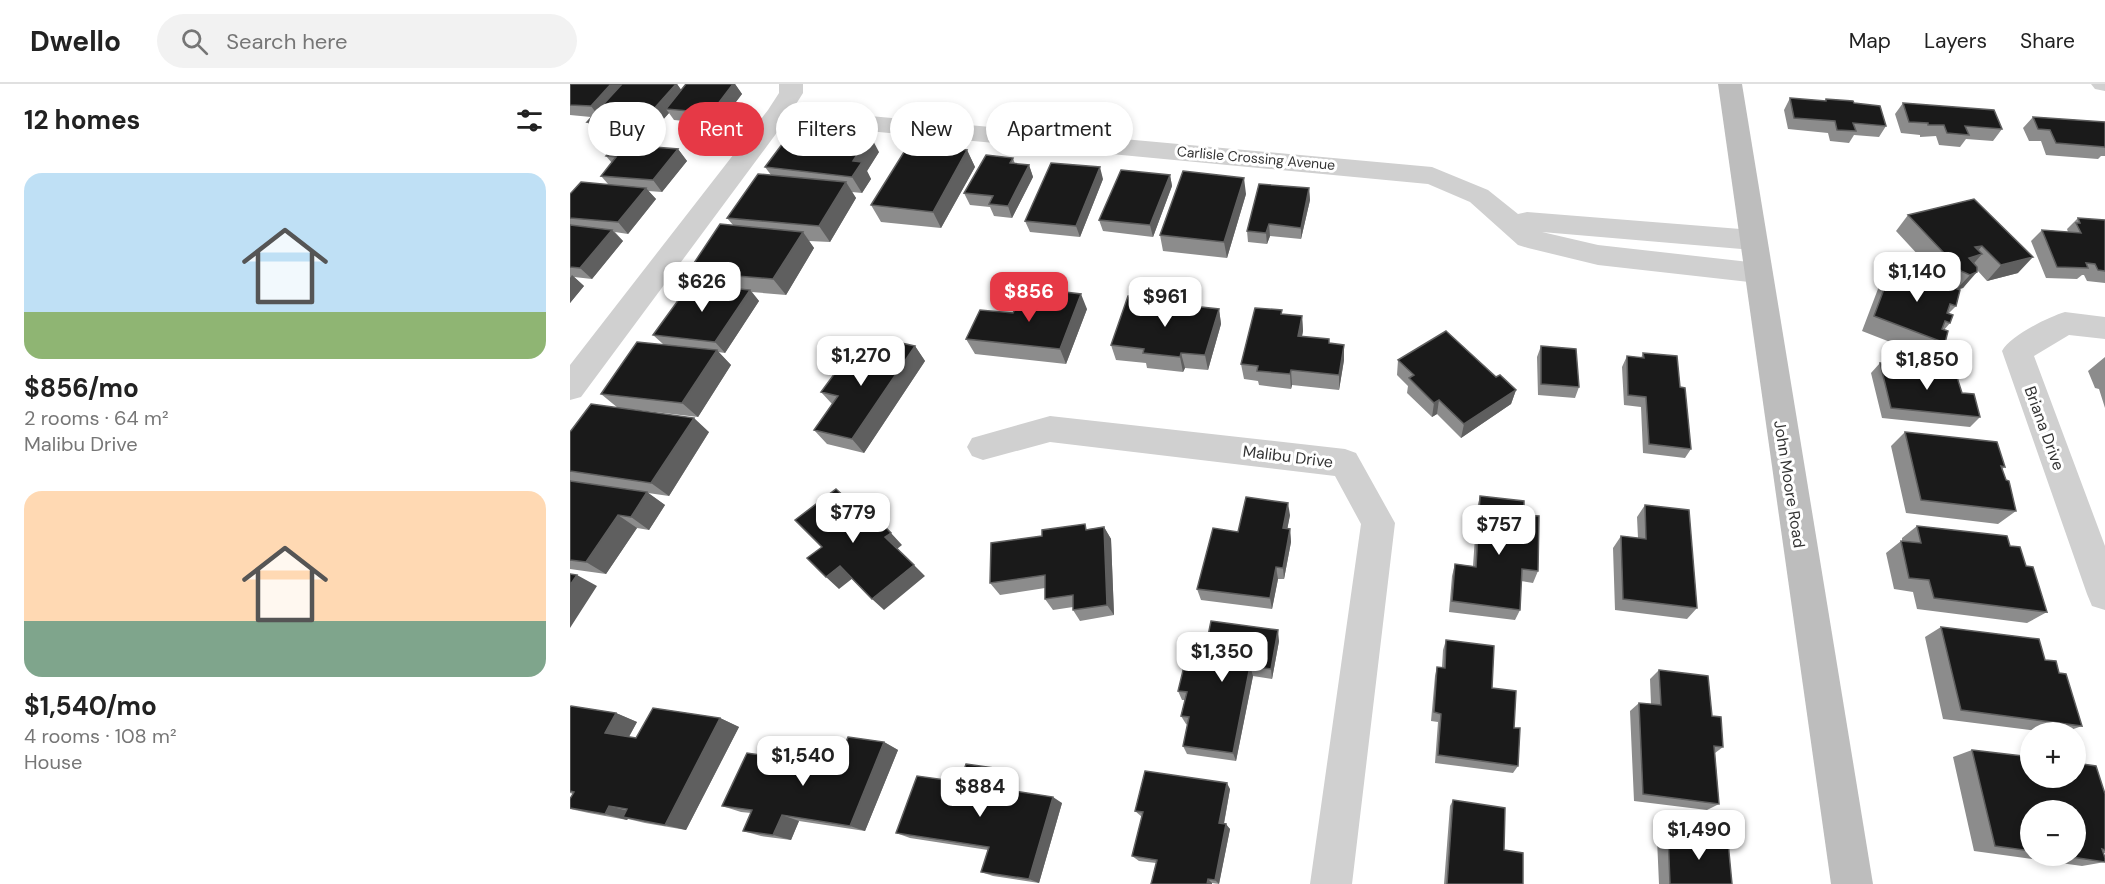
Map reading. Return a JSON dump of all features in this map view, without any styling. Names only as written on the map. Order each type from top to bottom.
[{"type":"street","points":[[785,102],[791,93],[792,84]]},
{"type":"street","name":"John Moore Road","points":[[1730,84],[1852,884]]},
{"type":"street","points":[[570,388],[776,116]]},
{"type":"street","name":"Carlisle Crossing Avenue","points":[[878,124],[1432,176],[1479,196],[1528,238],[1598,255],[1755,256]]},
{"type":"street","name":"Briana Drive","points":[[2105,328],[2065,324],[2017,351],[2105,594]]},
{"type":"street","name":"Malibu Drive","points":[[982,447],[1050,429],[1345,463],[1378,523],[1331,884]]},
{"type":"building","points":[[570,84],[611,84],[595,102],[588,102],[588,106],[570,105]]},
{"type":"building","points":[[622,84],[676,84],[660,102],[605,102]]},
{"type":"building","points":[[686,84],[733,84],[719,102],[678,102],[678,110],[666,109]]},
{"type":"building","points":[[1790,98],[1853,101],[1880,106],[1886,126],[1853,123],[1856,131],[1837,130],[1835,121],[1794,118]]},
{"type":"building","points":[[1903,103],[1994,110],[2002,129],[1965,126],[1969,135],[1947,133],[1944,125],[1909,122]]},
{"type":"building","points":[[2033,117],[2105,122],[2105,147],[2056,143],[2050,130],[2038,129]]},
{"type":"building","points":[[666,148],[678,149],[653,180],[601,176],[616,157],[606,156],[666,156]]},
{"type":"building","points":[[776,152],[776,156],[856,156],[853,161],[862,162],[852,177],[765,167]]},
{"type":"building","points":[[986,155],[1013,158],[1010,163],[1029,165],[1008,206],[989,204],[993,196],[964,193]]},
{"type":"building","points":[[902,156],[964,156],[933,212],[871,205]]},
{"type":"building","points":[[1051,163],[1100,167],[1076,226],[1025,221]]},
{"type":"building","points":[[1121,170],[1170,175],[1150,225],[1099,220]]},
{"type":"building","points":[[1183,171],[1244,178],[1224,242],[1160,235]]},
{"type":"building","points":[[758,174],[846,182],[819,226],[727,218]]},
{"type":"building","points":[[581,182],[646,188],[618,222],[570,218],[570,194]]},
{"type":"building","points":[[1259,184],[1309,188],[1301,228],[1269,224],[1266,233],[1247,231]]},
{"type":"building","points":[[1974,199],[2033,257],[2001,265],[1982,246],[1975,247],[1982,254],[1969,258],[1977,267],[1977,272],[1970,275],[1961,271],[1908,215]]},
{"type":"building","points":[[2078,218],[2105,220],[2105,271],[2098,270],[2095,264],[2086,263],[2088,268],[2057,267],[2042,230],[2081,233],[2076,223],[2080,223]]},
{"type":"building","points":[[720,224],[803,232],[773,279],[688,272]]},
{"type":"building","points":[[570,225],[612,230],[580,268],[570,267]]},
{"type":"building","points":[[1893,265],[1960,290],[1956,306],[1950,304],[1947,313],[1953,315],[1950,323],[1945,321],[1942,329],[1948,331],[1945,343],[1874,316]]},
{"type":"building","points":[[690,284],[750,290],[715,342],[653,335]]},
{"type":"building","points":[[1056,291],[1081,294],[1060,349],[966,339],[980,310],[1013,313],[1018,304],[1036,306],[1041,294],[1054,295]]},
{"type":"building","points":[[1128,296],[1156,299],[1153,309],[1181,312],[1183,305],[1219,309],[1205,355],[1181,353],[1180,357],[1143,353],[1144,349],[1111,345]]},
{"type":"building","points":[[1255,308],[1282,310],[1281,314],[1302,316],[1298,336],[1329,339],[1329,343],[1344,345],[1339,375],[1291,370],[1290,374],[1257,371],[1258,366],[1241,364]]},
{"type":"building","points":[[1446,331],[1496,377],[1500,375],[1516,390],[1464,424],[1439,400],[1434,403],[1409,378],[1414,375],[1398,360]]},
{"type":"building","points":[[879,338],[915,346],[852,439],[814,430],[838,396],[821,392],[849,354],[865,358]]},
{"type":"building","points":[[637,342],[717,350],[682,403],[601,394]]},
{"type":"building","points":[[1541,346],[1576,349],[1579,387],[1541,384]]},
{"type":"building","points":[[1643,353],[1677,356],[1680,387],[1685,388],[1691,449],[1649,444],[1646,397],[1628,395],[1627,356],[1644,358]]},
{"type":"building","points":[[1880,363],[1955,371],[1962,393],[1974,394],[1980,417],[1891,408]]},
{"type":"building","points":[[591,404],[694,418],[651,483],[570,471],[570,432]]},
{"type":"building","points":[[1905,432],[1997,442],[2005,467],[2001,466],[2006,480],[2009,481],[2016,511],[1921,500]]},
{"type":"building","points":[[570,481],[647,492],[631,517],[618,515],[586,562],[570,560]]},
{"type":"building","points":[[836,489],[861,512],[866,508],[891,533],[885,537],[914,565],[872,599],[840,566],[826,577],[807,558],[822,547],[795,520]]},
{"type":"building","points":[[1480,496],[1524,501],[1524,515],[1539,516],[1538,571],[1522,569],[1520,610],[1452,601],[1455,564],[1476,567]]},
{"type":"building","points":[[1246,497],[1288,503],[1283,528],[1290,529],[1283,568],[1276,567],[1270,598],[1197,589],[1213,528],[1238,532]]},
{"type":"building","points":[[1645,505],[1689,510],[1697,608],[1623,599],[1621,536],[1646,539]]},
{"type":"building","points":[[1085,524],[1086,530],[1104,527],[1107,605],[1073,610],[1073,595],[1045,599],[1045,575],[990,583],[991,543],[1042,536],[1042,530]]},
{"type":"building","points":[[1917,526],[2007,536],[2010,546],[2020,547],[2026,566],[2033,567],[2047,612],[1934,598],[1929,580],[1909,578],[1901,541],[1921,543]]},
{"type":"building","points":[[570,574],[577,575],[570,585]]},
{"type":"building","points":[[1211,621],[1278,630],[1271,669],[1250,666],[1233,753],[1183,746],[1189,717],[1181,716],[1187,692],[1178,691],[1186,658],[1203,660]]},
{"type":"building","points":[[1941,627],[2039,639],[2045,660],[2056,661],[2059,673],[2066,674],[2081,722],[2052,722],[1961,710]]},
{"type":"building","points":[[1446,640],[1494,646],[1492,688],[1516,691],[1514,728],[1520,728],[1518,766],[1438,755],[1441,714],[1434,712],[1437,667],[1445,668]]},
{"type":"building","points":[[1659,670],[1708,676],[1712,716],[1721,717],[1723,747],[1714,746],[1719,804],[1643,794],[1639,703],[1661,705]]},
{"type":"building","points":[[571,706],[616,713],[605,733],[636,738],[653,708],[720,718],[665,825],[623,817],[627,809],[609,806],[605,814],[570,808],[570,799],[574,792],[570,791]]},
{"type":"building","points":[[848,737],[884,742],[850,826],[782,815],[773,835],[743,831],[752,810],[722,806],[747,753],[836,766]]},
{"type":"building","points":[[1972,750],[2020,756],[2020,788],[2086,788],[2086,764],[2096,766],[2105,794],[2105,850],[2102,849],[2105,862],[2086,859],[2086,800],[2020,800],[2020,849],[1995,846]]},
{"type":"building","points":[[966,764],[1002,769],[995,788],[1053,797],[1029,879],[981,872],[989,847],[896,833],[917,776],[960,782]]},
{"type":"building","points":[[1145,771],[1227,783],[1219,823],[1226,824],[1215,880],[1208,879],[1207,884],[1151,884],[1157,860],[1132,856],[1143,812],[1135,811]]},
{"type":"building","points":[[1453,800],[1505,808],[1504,850],[1523,853],[1523,884],[1447,884]]},
{"type":"building","points":[[1668,833],[1728,842],[1732,884],[1670,884]]}]
